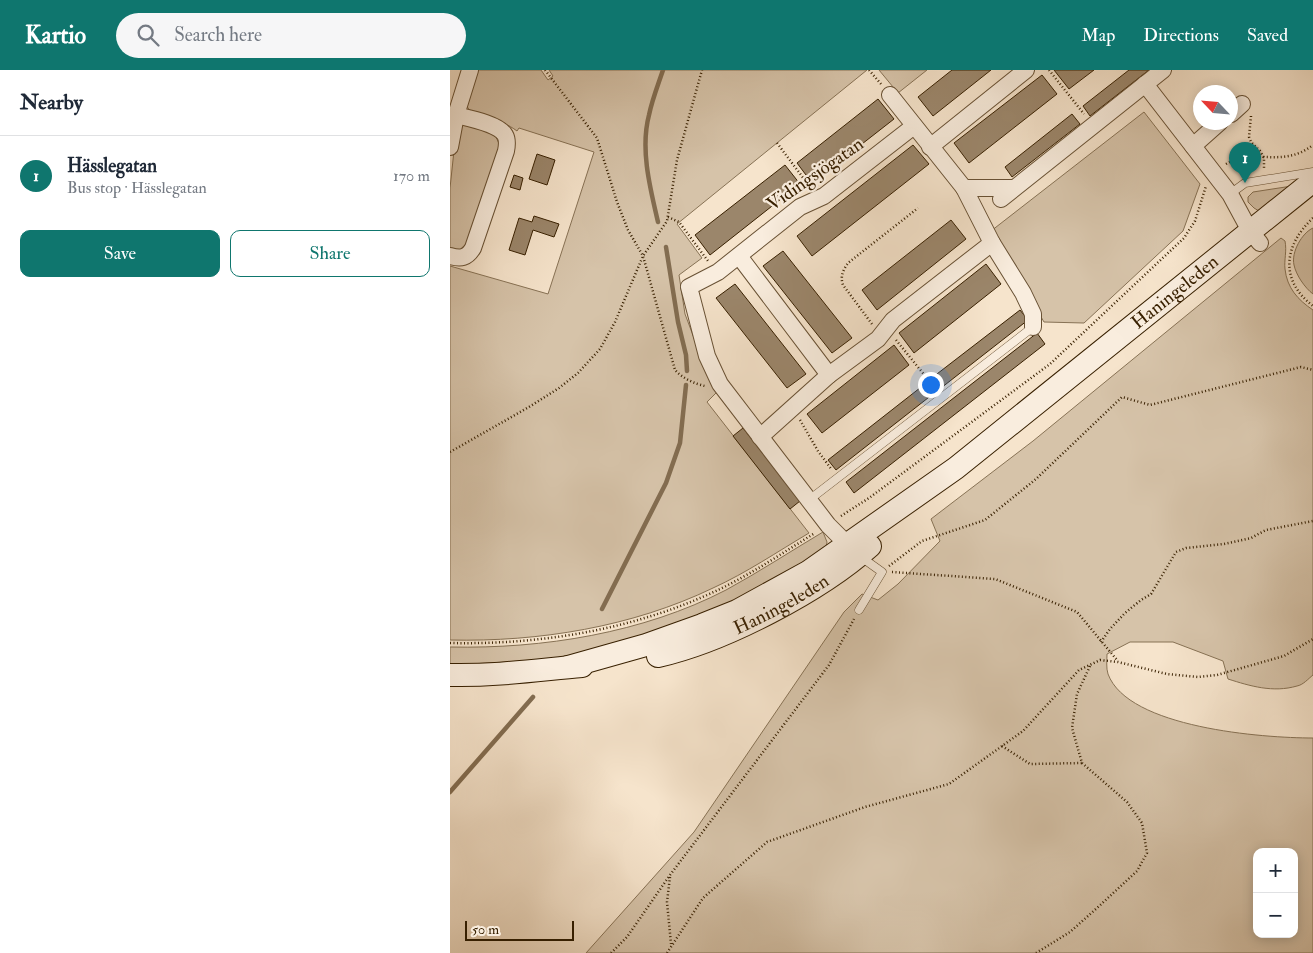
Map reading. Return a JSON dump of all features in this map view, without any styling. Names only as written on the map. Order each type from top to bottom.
[{"type":"main road","name":"Haningeleden","points":[[450,675],[483,676],[568,667],[646,645],[737,611],[808,572],[854,550],[1038,402],[1124,347],[1255,237],[1313,181]]},
{"type":"main road","name":"Haningeleden","points":[[1255,237],[1313,198]]},
{"type":"street","points":[[450,147],[456,115],[470,70]]},
{"type":"street","points":[[930,147],[1026,70]]},
{"type":"street","points":[[964,188],[1007,193],[1163,70]]},
{"type":"street","points":[[1145,84],[1230,194],[1255,237]]},
{"type":"street","points":[[890,95],[964,188],[992,243],[1023,293],[1033,314],[1033,327]]},
{"type":"street","points":[[450,256],[464,258],[474,248],[507,143],[506,136],[494,126],[456,115]]},
{"type":"street","name":"Vidingsjögatan","points":[[854,550],[828,525],[720,384],[707,356],[690,288],[718,272],[800,207],[834,189],[914,126]]},
{"type":"street","points":[[1193,146],[1211,130]]},
{"type":"street","points":[[760,437],[829,375],[878,339],[893,320],[992,243]]},
{"type":"street","points":[[739,256],[829,375]]},
{"type":"lane","points":[[1230,194],[1245,183],[1313,172]]},
{"type":"lane","points":[[809,500],[1033,327]]},
{"type":"lane","points":[[854,550],[882,572],[858,610]]},
{"type":"path","points":[[545,70],[597,138],[617,202],[628,230],[643,256],[675,370],[679,375],[699,385],[720,384]]},
{"type":"path","points":[[450,452],[559,388],[590,361],[610,334],[643,256],[668,217],[676,160],[702,70]]},
{"type":"path","points":[[1049,70],[1092,126]]},
{"type":"path","points":[[1242,109],[1250,142],[1264,158],[1264,172]]},
{"type":"path","points":[[777,143],[819,198]]},
{"type":"path","points":[[1239,157],[1241,175]]},
{"type":"path","points":[[918,208],[848,263],[841,280],[874,327],[884,331],[942,397]]},
{"type":"path","points":[[668,217],[679,222],[705,258],[718,272]]},
{"type":"path","points":[[1313,218],[1305,225],[1294,241],[1289,268],[1294,285],[1305,300],[1313,306]]},
{"type":"path","points":[[882,572],[922,541],[985,520],[1036,478],[1122,396],[1150,405],[1301,367],[1313,370]]},
{"type":"path","points":[[793,407],[818,451],[838,478]]},
{"type":"path","points":[[1101,642],[1110,628],[1125,613],[1151,594],[1176,552],[1186,548],[1224,544],[1250,538],[1266,530],[1313,521]]},
{"type":"path","points":[[882,572],[995,579],[1077,612],[1118,662]]},
{"type":"path","points":[[611,953],[627,937],[670,875],[829,666],[858,610]]},
{"type":"path","points":[[667,953],[703,898],[767,842],[865,807],[949,784],[1023,731],[1079,670],[1091,664],[1100,660],[1118,662],[1167,674],[1198,677],[1217,675],[1284,656],[1313,639]]},
{"type":"path","points":[[1036,953],[1070,932],[1097,908],[1137,871],[1147,853],[1142,823],[1127,802],[1082,763],[1072,728],[1077,694],[1091,664]]},
{"type":"path","points":[[1002,746],[1030,764],[1082,763]]},
{"type":"path","points":[[670,875],[667,902],[672,945]]},
{"type":"shaded area","points":[[475,70],[541,70],[548,80],[553,76],[549,70],[867,70],[677,224],[702,258],[679,275],[685,314],[709,378],[717,392],[707,402],[809,533],[725,582],[682,602],[650,613],[618,622],[551,635],[484,640],[450,640],[450,266],[548,294],[594,152],[519,128],[517,131],[503,123],[471,112],[466,103]]},
{"type":"shaded area","points":[[879,70],[927,70],[898,93]]},
{"type":"shaded area","points":[[1144,112],[1200,184],[1183,231],[1084,323],[1044,322],[991,231]]},
{"type":"shaded area","points":[[467,125],[489,131],[496,138],[500,149],[466,248],[459,251],[450,248],[450,188],[456,132],[460,126]]},
{"type":"shaded area","points":[[1292,186],[1259,211],[1248,202],[1248,197],[1253,192]]},
{"type":"shaded area","points":[[1313,228],[1313,294],[1295,269],[1294,254],[1301,238]]},
{"type":"shaded area","points":[[1281,238],[1285,241],[1285,269],[1288,282],[1298,298],[1313,310],[1313,675],[1301,684],[1288,688],[1270,689],[1253,686],[1228,679],[1223,661],[1173,642],[1130,642],[1107,654],[1107,667],[1108,674],[1121,692],[1141,707],[1168,718],[1231,732],[1263,736],[1313,738],[1313,953],[586,953],[694,832],[844,612],[862,594],[878,600],[898,584],[940,541],[931,519],[1033,441]]},
{"type":"shaded area","points":[[823,532],[827,542],[826,548],[729,607],[601,650],[543,660],[450,665],[450,647],[521,645],[556,641],[627,627],[661,617],[694,605],[726,590]]},
{"type":"building","points":[[952,70],[991,70],[933,116],[918,97]]},
{"type":"building","points":[[1054,70],[1094,70],[1069,89]]},
{"type":"building","points":[[1129,70],[1149,70],[1090,116],[1083,106]]},
{"type":"building","points":[[1042,75],[1057,94],[969,163],[954,143]]},
{"type":"building","points":[[878,99],[894,119],[812,183],[797,163]]},
{"type":"building","points":[[1072,114],[1080,124],[1012,177],[1005,167]]},
{"type":"building","points":[[913,145],[929,164],[812,256],[797,236]]},
{"type":"building","points":[[537,154],[555,160],[547,185],[529,179]]},
{"type":"building","points":[[785,165],[800,184],[710,255],[695,235]]},
{"type":"building","points":[[514,175],[523,178],[520,190],[510,187]]},
{"type":"building","points":[[534,216],[559,224],[554,237],[533,230],[525,255],[509,250],[519,218],[532,222]]},
{"type":"building","points":[[951,220],[966,239],[877,310],[862,290]]},
{"type":"building","points":[[783,251],[852,338],[832,353],[763,266]]},
{"type":"building","points":[[986,264],[1001,284],[914,353],[899,333]]},
{"type":"building","points":[[735,284],[806,374],[787,388],[716,298]]},
{"type":"building","points":[[1020,310],[1028,320],[941,388],[933,377]]},
{"type":"building","points":[[1037,333],[1045,344],[854,493],[846,482]]},
{"type":"building","points":[[894,345],[909,365],[822,433],[807,414]]},
{"type":"building","points":[[925,384],[933,394],[836,470],[828,460]]},
{"type":"building","points":[[743,428],[800,501],[790,509],[733,436]]},
{"type":"waterway","points":[[658,222],[647,169],[645,141],[650,109],[663,70]]},
{"type":"waterway","points":[[666,247],[678,322],[686,355],[687,371]]},
{"type":"waterway","points":[[602,609],[666,483],[680,443],[686,385]]},
{"type":"waterway","points":[[450,792],[533,697]]},
{"type":"place","name":"Hässlegatan","points":[[1245,183]]}]
